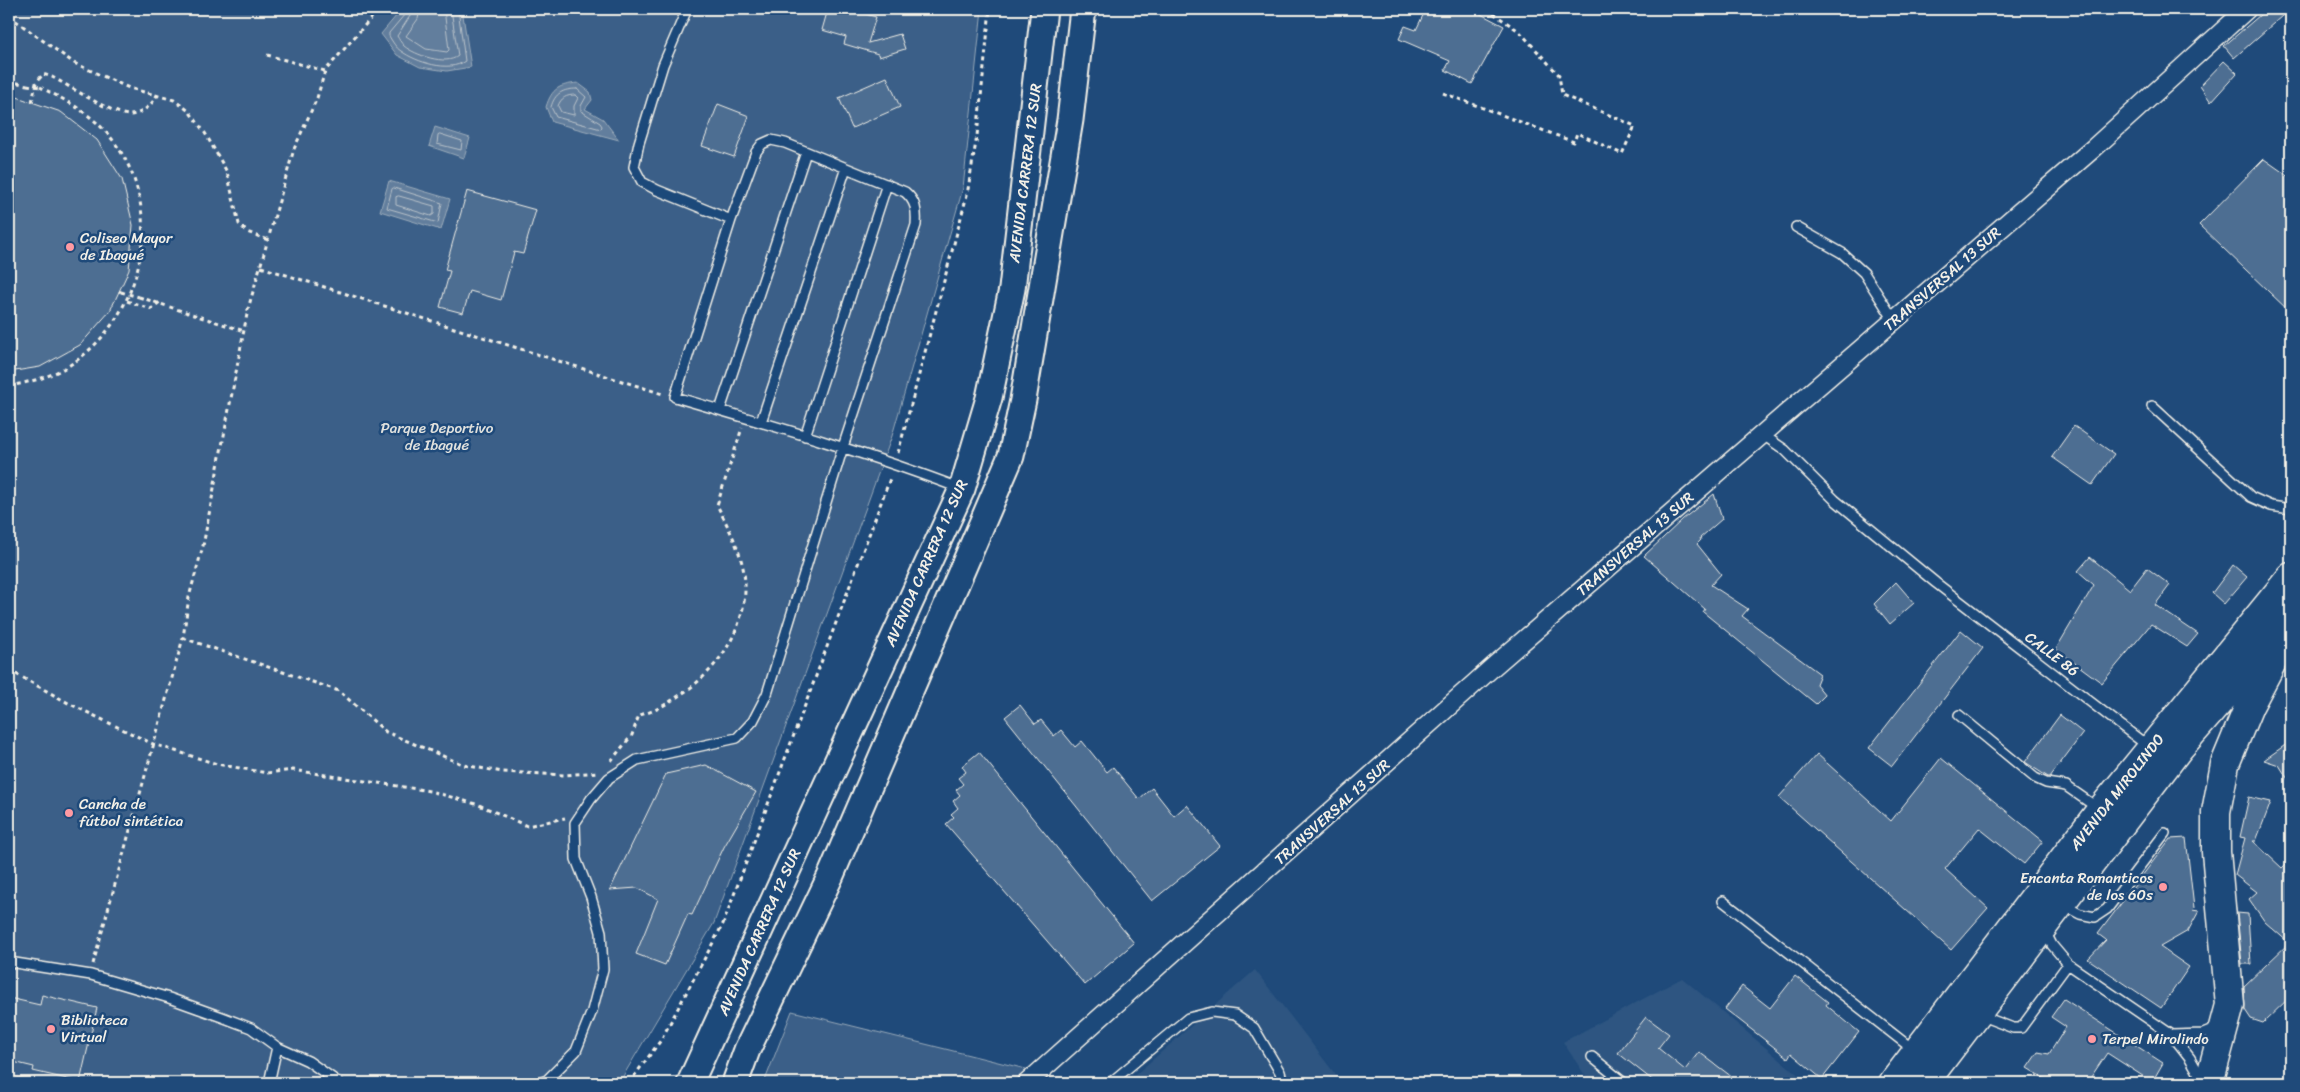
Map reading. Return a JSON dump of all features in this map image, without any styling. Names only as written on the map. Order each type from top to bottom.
[{"type":"main road","name":"AVENIDA MIROLINDO","points":[[1893,1083],[2101,810],[2291,577]]},
{"type":"main road","name":"AVENIDA MIROLINDO","points":[[1924,1083],[2179,748],[2291,619]]},
{"type":"main road","points":[[2209,1083],[2230,1005],[2216,852],[2216,812],[2225,764],[2249,706],[2291,626]]},
{"type":"street","name":"AVENIDA CARRERA 12 SUR","points":[[690,1083],[962,489],[989,398],[1012,289],[1044,9]]},
{"type":"street","points":[[735,1083],[747,1050],[831,875],[1011,456],[1023,400],[1070,120],[1083,9]]},
{"type":"street","name":"TRANSVERSAL 13 SUR","points":[[1027,1083],[1494,666],[2095,147],[2247,9]]},
{"type":"lane","points":[[687,9],[663,65],[639,143],[634,167],[642,182],[656,190],[731,220]]},
{"type":"lane","points":[[539,1083],[547,1080],[576,1051],[592,1011],[603,969],[601,932],[591,897],[576,859],[576,823],[591,798],[609,778],[637,760],[738,738],[753,720],[767,694],[843,447],[916,225],[917,211],[911,198],[904,192],[785,143],[771,140],[762,144],[756,152],[731,220],[675,397],[843,447],[896,464],[962,489]]},
{"type":"lane","points":[[720,410],[806,152]]},
{"type":"lane","points":[[761,422],[846,168]]},
{"type":"lane","points":[[805,436],[887,184]]},
{"type":"lane","points":[[1796,227],[1842,253],[1864,273],[1894,320]]},
{"type":"lane","points":[[2152,406],[2251,498],[2271,506],[2291,509]]},
{"type":"lane","name":"CALLE 86","points":[[1762,434],[1784,450],[1835,500],[1936,583],[2151,749]]},
{"type":"lane","points":[[1959,715],[2035,778],[2046,783],[2066,786],[2101,810]]},
{"type":"lane","points":[[2060,904],[2080,914],[2094,917],[2108,909],[2165,833]]},
{"type":"lane","points":[[1723,901],[1917,1052]]},
{"type":"lane","points":[[2042,927],[2052,945],[2068,964],[2172,1036],[2190,1058],[2204,1083]]},
{"type":"lane","points":[[9,962],[91,975],[169,998],[251,1028],[277,1047],[308,1061],[339,1083]]},
{"type":"lane","points":[[1976,1014],[2013,1028],[2021,1028],[2068,964]]},
{"type":"lane","points":[[2172,1036],[2203,1034],[2218,1028],[2225,1020],[2230,1005]]},
{"type":"lane","points":[[1110,1083],[1188,1018],[1212,1012],[1235,1015],[1254,1028],[1280,1072],[1283,1083]]},
{"type":"lane","points":[[269,1083],[277,1047]]},
{"type":"lane","points":[[1592,1057],[1624,1083]]},
{"type":"path","points":[[91,975],[183,638],[189,597],[203,546],[248,309],[294,149],[317,98],[325,71],[379,9]]},
{"type":"path","points":[[629,1083],[661,1040],[723,924],[896,464],[967,195],[976,136],[990,9]]},
{"type":"path","points":[[1443,93],[1574,142],[1577,133],[1622,154],[1635,126],[1562,95],[1559,75],[1519,31],[1487,9]]},
{"type":"path","points":[[9,16],[74,63],[129,88],[174,100],[189,110],[205,133],[227,172],[239,224],[247,232],[268,240]]},
{"type":"path","points":[[267,55],[325,71]]},
{"type":"path","points":[[32,102],[36,83],[43,74],[116,112],[128,115],[146,108],[157,95]]},
{"type":"path","points":[[9,81],[40,87],[77,106],[107,133],[129,167],[141,205],[143,246],[134,286],[127,301],[119,316],[98,342],[72,364],[42,378],[9,386]]},
{"type":"path","points":[[261,267],[670,396]]},
{"type":"path","points":[[120,292],[160,302],[244,331]]},
{"type":"path","points":[[127,301],[151,309],[160,302]]},
{"type":"path","points":[[608,766],[632,735],[639,715],[649,714],[694,685],[715,665],[734,637],[743,608],[744,573],[734,539],[717,505],[742,427]]},
{"type":"path","points":[[183,638],[339,691],[386,732],[464,765],[502,772],[556,775],[604,772],[599,780]]},
{"type":"path","points":[[9,670],[70,704],[153,744],[217,764],[267,773],[293,770],[430,791],[479,805],[527,826],[570,817]]},
{"type":"shaded area","points":[[1255,970],[1342,1083],[1126,1083]]},
{"type":"shaded area","points":[[1682,978],[1808,1083],[1590,1083],[1563,1042]]},
{"type":"green space","name":"Parque Deportivo de Ibagué","points":[[9,9],[982,9],[963,188],[892,436],[714,923],[619,1083],[44,1083],[9,1075]]},
{"type":"green space","points":[[792,1011],[1034,1071],[1017,1083],[764,1083]]},
{"type":"water","points":[[402,9],[462,9],[471,67],[447,71],[420,67],[397,55],[381,34]]},
{"type":"water","points":[[578,83],[590,92],[592,100],[585,109],[603,119],[619,140],[552,122],[546,107],[551,96],[561,86]]},
{"type":"water","points":[[435,127],[470,138],[464,158],[429,146]]},
{"type":"water","points":[[389,181],[450,199],[441,230],[380,211]]},
{"type":"building","points":[[828,9],[848,9],[876,17],[868,43],[900,34],[905,49],[879,57],[878,54],[844,44],[846,37],[822,30]]},
{"type":"building","points":[[1426,9],[1471,9],[1504,26],[1472,84],[1445,70],[1450,61],[1399,39],[1405,26],[1416,30]]},
{"type":"building","points":[[2267,9],[2290,9],[2234,58],[2224,46]]},
{"type":"building","points":[[2224,61],[2237,73],[2211,102],[2200,86]]},
{"type":"building","points":[[887,77],[900,107],[852,128],[839,98]]},
{"type":"building","name":"Coliseo Mayor de Ibagué","points":[[9,97],[17,97],[61,112],[97,140],[122,179],[133,225],[129,270],[110,311],[80,345],[40,367],[9,372]]},
{"type":"building","points":[[718,104],[749,116],[734,157],[702,146]]},
{"type":"building","points":[[2264,159],[2291,178],[2291,313],[2199,225]]},
{"type":"building","points":[[467,191],[536,210],[523,254],[514,252],[501,300],[470,291],[463,313],[440,307],[450,271],[445,270]]},
{"type":"building","points":[[2074,426],[2114,454],[2092,485],[2052,457]]},
{"type":"building","points":[[1714,494],[1722,519],[1700,538],[1701,540],[1697,544],[1721,574],[1711,585],[1748,609],[1742,616],[1820,674],[1816,684],[1825,695],[1816,704],[1703,612],[1705,609],[1644,556],[1683,519]]},
{"type":"building","points":[[2090,557],[2130,590],[2147,568],[2170,585],[2155,605],[2198,634],[2187,647],[2151,624],[2102,683],[2056,649],[2094,585],[2078,571]]},
{"type":"building","points":[[2233,565],[2247,577],[2224,604],[2212,593]]},
{"type":"building","points":[[1896,582],[1914,603],[1890,624],[1874,604]]},
{"type":"building","points":[[1961,630],[1983,648],[1892,766],[1869,748]]},
{"type":"building","points":[[1020,705],[1035,724],[1041,720],[1054,736],[1061,730],[1075,747],[1082,741],[1107,772],[1113,767],[1139,799],[1152,788],[1174,816],[1187,805],[1220,846],[1152,901],[1005,717]]},
{"type":"building","points":[[2060,715],[2083,733],[2050,777],[2048,777],[2025,762]]},
{"type":"building","points":[[2291,741],[2291,784],[2279,765],[2264,760]]},
{"type":"building","points":[[979,752],[1134,943],[1085,985],[946,824],[954,817],[951,814],[958,808],[953,801],[960,795],[956,790],[963,784],[958,778],[966,772],[962,766]]},
{"type":"building","points":[[1817,754],[1891,821],[1941,758],[2043,841],[2024,864],[1979,828],[1945,869],[1988,908],[1951,950],[1779,797]]},
{"type":"building","points":[[706,765],[756,792],[724,847],[692,915],[688,914],[665,965],[636,954],[658,899],[637,888],[610,890],[666,774]]},
{"type":"building","points":[[2249,797],[2271,802],[2256,841],[2253,841],[2282,868],[2291,859],[2291,996],[2263,1023],[2251,1019],[2245,1010],[2244,986],[2289,943],[2265,922],[2249,899],[2257,892],[2235,875],[2245,838],[2240,837]]},
{"type":"building","points":[[2186,838],[2194,908],[2192,910],[2199,911],[2188,931],[2160,947],[2189,967],[2161,1008],[2088,959],[2106,940],[2098,934],[2170,839]]},
{"type":"building","points":[[2237,913],[2248,914],[2251,964],[2242,964]]},
{"type":"building","points":[[1795,976],[1828,1002],[1826,1005],[1859,1032],[1822,1079],[1791,1053],[1788,1058],[1725,1009],[1742,986],[1770,1008]]},
{"type":"building","name":"Biblioteca Virtual","points":[[42,995],[97,1008],[80,1082],[33,1071],[34,1067],[9,1061],[9,998],[40,1005]]},
{"type":"building","name":"Terpel Mirolindo","points":[[2064,999],[2163,1063],[2152,1082],[2107,1053],[2087,1083],[2052,1083],[2027,1068],[2038,1052],[2049,1054],[2066,1027],[2051,1017]]},
{"type":"building","points":[[1646,1017],[1669,1034],[1658,1048],[1685,1070],[1699,1052],[1740,1083],[1656,1083],[1618,1053]]},
{"type":"place","name":"Coliseo Mayor de Ibagué","points":[[70,247]]},
{"type":"place","name":"Cancha de fútbol sintética","points":[[69,813]]},
{"type":"place","name":"Encanta Romanticos de los 60s","points":[[2163,887]]},
{"type":"place","name":"Biblioteca Virtual","points":[[51,1029]]},
{"type":"place","name":"Terpel Mirolindo","points":[[2092,1039]]}]
